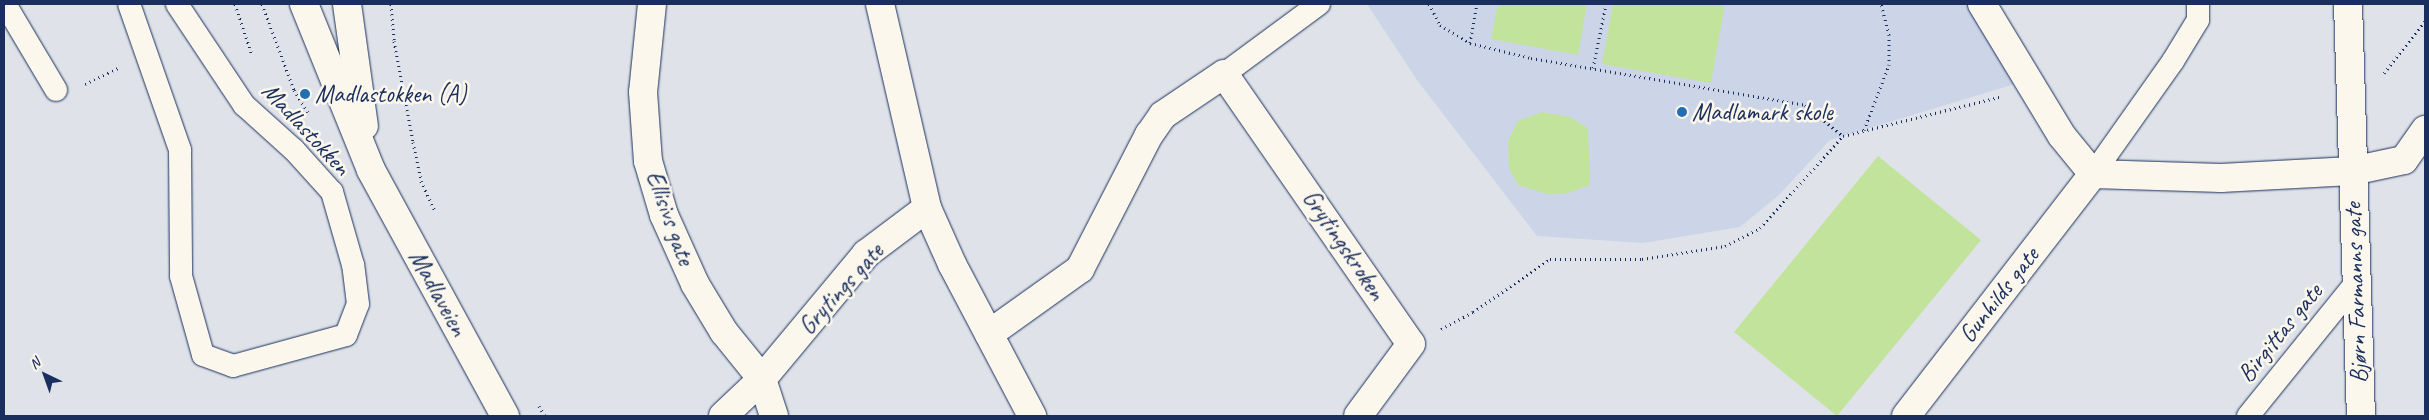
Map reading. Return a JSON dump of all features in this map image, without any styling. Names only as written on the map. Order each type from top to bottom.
[{"type":"street","name":"Madlaveien","points":[[304,4],[371,170],[505,416]]},
{"type":"street","name":"Madlaveien","points":[[347,4],[371,170]]},
{"type":"street","name":"Ellisivs gate","points":[[652,4],[643,92],[648,161],[664,215],[695,284],[724,332],[762,380]]},
{"type":"street","points":[[880,4],[927,208],[1032,416]]},
{"type":"street","points":[[1982,4],[2036,89],[2062,136],[2093,174],[2221,178],[2352,171]]},
{"type":"street","name":"Bjørn Farmanns gate","points":[[2348,4],[2352,82],[2355,284],[2361,416]]},
{"type":"street","points":[[989,334],[1080,269],[1149,135],[1163,115],[1224,74]]},
{"type":"street","name":"Grytingskroken","points":[[1224,74],[1411,344]]},
{"type":"street","name":"Bjørn Farmanns gate","points":[[2352,171],[2404,160],[2425,130]]},
{"type":"street","name":"Gunhilds gate","points":[[1906,416],[2093,174]]},
{"type":"street","name":"Grytings gate","points":[[723,416],[762,380],[866,254],[927,208]]},
{"type":"street","points":[[1358,416],[1411,344]]},
{"type":"street","points":[[762,380],[774,416]]},
{"type":"lane","points":[[5,4],[56,90]]},
{"type":"lane","name":"Madlastokken","points":[[129,4],[180,150],[181,276],[203,355],[233,366],[346,335],[358,304],[353,265],[332,192],[294,150],[244,105],[177,4]]},
{"type":"lane","points":[[1224,74],[1319,4]]},
{"type":"lane","name":"Gunhilds gate","points":[[2093,174],[2173,61],[2198,20],[2198,4]]},
{"type":"lane","name":"Birgittas gate","points":[[2248,416],[2355,284]]},
{"type":"path","points":[[390,4],[394,41],[421,181],[436,214]]},
{"type":"path","points":[[1429,4],[1440,25],[1470,43],[1531,58],[1805,105],[1843,136]]},
{"type":"path","points":[[1470,43],[1477,4]]},
{"type":"path","points":[[1594,68],[1606,4]]},
{"type":"path","points":[[1864,131],[1889,65],[1889,35],[1881,4]]},
{"type":"path","points":[[2352,82],[2387,73],[2425,21]]},
{"type":"path","points":[[82,85],[108,73]]},
{"type":"path","points":[[1411,344],[1473,312],[1550,259],[1642,259],[1726,246],[1760,228],[1843,136],[1949,107],[2036,89]]},
{"type":"path","points":[[535,399],[545,416]]},
{"type":"shaded area","name":"Madlamark skole","points":[[1367,4],[1970,4],[2015,84],[1830,140],[1779,195],[1740,227],[1643,243],[1537,236],[1417,80]]},
{"type":"green space","points":[[1498,4],[1587,4],[1578,55],[1491,39]]},
{"type":"green space","points":[[1613,4],[1725,4],[1711,83],[1602,64]]},
{"type":"green space","points":[[1542,112],[1570,117],[1588,128],[1590,185],[1568,193],[1547,194],[1518,185],[1509,168],[1508,141],[1518,121]]},
{"type":"green space","points":[[1878,156],[1981,240],[1837,416],[1734,332]]},
{"type":"place","name":"Madlastokken (A)","points":[[305,94]]},
{"type":"place","name":"Madlamark skole","points":[[1682,112]]}]
